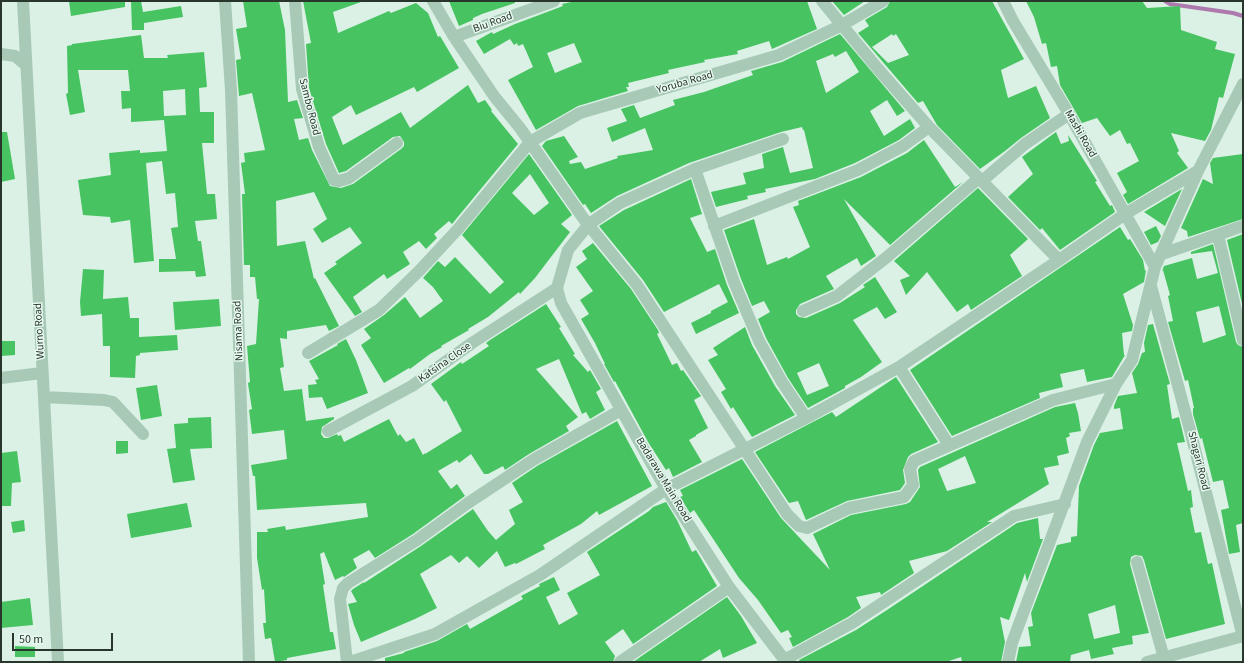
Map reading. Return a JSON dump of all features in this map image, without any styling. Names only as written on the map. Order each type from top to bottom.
[{"type":"street","name":"Wurno Road","points":[[23,1],[58,662]]},
{"type":"street","name":"Nisama Road","points":[[225,1],[231,98],[249,662]]},
{"type":"street","name":"Sambo Road","points":[[295,1],[302,89],[319,147],[334,180],[339,181],[349,178],[397,143]]},
{"type":"street","points":[[433,1],[454,37],[494,96],[530,142],[589,224],[637,285],[787,514],[799,526],[806,528],[849,508],[904,497],[913,485],[910,469],[914,461],[1053,400],[1116,384]]},
{"type":"street","name":"Biu Road","points":[[454,37],[554,1]]},
{"type":"street","points":[[822,1],[879,70],[929,127],[1059,260]]},
{"type":"street","name":"Yoruba Road","points":[[530,142],[580,113],[779,56],[842,25],[884,1]]},
{"type":"street","name":"Mashi Road","points":[[1003,1],[1013,21],[1069,114],[1155,267]]},
{"type":"street","points":[[1,54],[15,56],[26,65]]},
{"type":"street","points":[[1008,662],[1012,643],[1087,442],[1116,384],[1132,360],[1155,267],[1198,171],[1243,84]]},
{"type":"street","points":[[803,311],[837,296],[875,267],[980,179],[1025,144],[1069,114]]},
{"type":"street","points":[[714,226],[858,170],[903,146],[929,127]]},
{"type":"street","points":[[558,288],[568,250],[589,224],[620,202],[695,169],[783,139]]},
{"type":"street","points":[[308,353],[379,310],[420,270],[458,229],[530,142]]},
{"type":"street","points":[[695,169],[734,282],[759,341],[782,382],[806,418]]},
{"type":"street","points":[[621,410],[533,460],[468,503],[417,540],[348,583],[343,588],[340,599],[353,662],[435,634],[540,575],[666,489],[806,418],[899,367],[1125,214],[1198,171]]},
{"type":"street","points":[[1162,254],[1243,226]]},
{"type":"street","points":[[1218,235],[1243,340]]},
{"type":"street","name":"Shagari Road","points":[[1150,286],[1190,430],[1243,637]]},
{"type":"street","name":"Badarawa Main Road","points":[[558,288],[561,303],[666,489],[729,587],[785,661]]},
{"type":"street","name":"Katsina Close","points":[[328,431],[412,386],[472,344],[558,288]]},
{"type":"street","points":[[899,367],[949,445]]},
{"type":"street","points":[[1,378],[42,373]]},
{"type":"street","points":[[44,397],[104,400],[113,402],[143,434]]},
{"type":"street","points":[[785,661],[852,623],[1014,516],[1065,504]]},
{"type":"street","points":[[1137,562],[1164,658]]},
{"type":"street","points":[[620,662],[729,587]]},
{"type":"street","points":[[1149,662],[1243,637]]},
{"type":"building","points":[[69,1],[125,1],[125,7],[71,16]]},
{"type":"building","points":[[131,1],[141,1],[143,12],[181,6],[183,17],[144,23],[144,30],[132,30]]},
{"type":"building","points":[[243,1],[279,1],[285,30],[288,102],[297,100],[303,118],[294,119],[299,140],[308,138],[312,150],[330,186],[341,188],[353,184],[401,149],[404,146],[404,142],[400,136],[393,137],[346,171],[339,173],[326,144],[309,88],[306,44],[311,43],[303,1],[361,1],[333,12],[338,33],[389,11],[391,13],[416,3],[428,13],[438,37],[440,36],[459,68],[417,92],[414,87],[356,115],[351,105],[332,117],[343,145],[401,112],[410,128],[468,85],[478,103],[485,100],[492,110],[491,111],[518,144],[452,224],[449,221],[434,234],[437,238],[426,249],[419,241],[403,252],[410,264],[387,279],[384,274],[353,297],[362,312],[355,316],[324,273],[337,264],[335,262],[362,243],[350,227],[322,243],[313,229],[327,219],[314,192],[276,201],[277,246],[305,241],[314,279],[315,278],[339,326],[329,331],[326,325],[287,331],[287,339],[280,338],[284,367],[280,368],[284,391],[302,389],[306,421],[334,417],[334,419],[322,427],[321,434],[324,438],[337,434],[338,436],[341,435],[344,442],[389,419],[398,436],[400,434],[406,442],[414,438],[423,455],[462,431],[446,400],[444,402],[431,384],[461,362],[462,364],[489,346],[486,343],[490,340],[546,304],[561,327],[559,328],[575,354],[573,355],[588,372],[590,370],[601,389],[596,392],[605,410],[590,419],[586,412],[582,414],[559,359],[536,369],[578,417],[566,426],[569,431],[505,470],[503,466],[488,474],[484,474],[471,454],[459,463],[457,460],[438,471],[451,489],[457,484],[465,496],[413,534],[375,558],[369,550],[353,559],[357,568],[344,577],[343,576],[335,580],[324,552],[320,554],[330,632],[333,632],[336,649],[287,658],[287,660],[275,662],[271,638],[265,639],[263,623],[266,623],[264,589],[262,590],[257,558],[257,532],[268,532],[267,529],[285,526],[286,530],[368,517],[366,503],[257,510],[255,476],[253,476],[251,465],[287,459],[284,430],[252,434],[249,410],[252,409],[248,384],[250,382],[247,346],[256,344],[259,299],[257,299],[255,277],[250,277],[250,265],[244,265],[242,194],[245,194],[241,163],[245,162],[244,153],[265,150],[252,93],[239,96],[236,60],[241,59],[236,29],[247,27]]},
{"type":"building","points":[[449,1],[515,1],[515,3],[482,14],[459,26]]},
{"type":"building","points":[[576,1],[807,1],[817,29],[772,49],[769,41],[737,51],[738,54],[704,60],[705,62],[668,70],[669,73],[628,83],[629,87],[626,87],[628,91],[578,106],[536,130],[508,80],[533,67],[523,44],[518,46],[517,43],[514,45],[510,39],[484,54],[476,41],[492,32],[493,34],[563,6],[562,4]],"holes":[[[574,43],[582,62],[555,73],[547,53]]]},
{"type":"building","points":[[832,1],[865,1],[844,15]]},
{"type":"building","points":[[890,1],[992,1],[1024,59],[1001,70],[1008,98],[1036,86],[1050,118],[980,169],[937,125],[923,101],[918,103],[858,33],[869,26],[865,20],[887,7]],"holes":[[[892,34],[893,36],[896,34],[909,55],[888,63],[872,47]]]},
{"type":"building","points":[[1026,1],[1142,1],[1147,8],[1180,6],[1181,30],[1217,42],[1215,49],[1235,54],[1223,98],[1219,97],[1211,130],[1205,141],[1171,133],[1179,151],[1177,153],[1188,168],[1128,204],[1123,195],[1127,192],[1117,173],[1139,161],[1130,143],[1127,144],[1120,130],[1110,136],[1097,118],[1082,123],[1060,85],[1057,66],[1051,67],[1046,43],[1042,44],[1034,17]]},
{"type":"building","points":[[840,34],[905,111],[897,116],[887,100],[870,111],[884,136],[910,119],[915,128],[899,140],[855,163],[815,179],[765,189],[766,192],[747,196],[748,199],[716,207],[711,192],[746,184],[743,173],[764,168],[762,154],[783,147],[790,173],[813,168],[802,127],[781,132],[689,163],[617,196],[591,213],[585,204],[583,205],[542,146],[546,141],[564,136],[578,157],[569,161],[570,164],[581,162],[585,169],[618,158],[617,156],[653,150],[645,128],[612,142],[607,128],[627,121],[621,109],[634,105],[640,118],[675,105],[673,100],[704,92],[753,75],[751,71],[782,62]],"holes":[[[846,51],[859,72],[826,93],[816,61],[833,54],[835,57]]]},
{"type":"building","points":[[141,35],[144,58],[168,58],[167,55],[204,52],[207,87],[199,88],[200,112],[214,112],[214,143],[202,143],[207,194],[215,194],[217,219],[195,221],[198,241],[201,241],[206,276],[196,277],[195,271],[159,272],[159,259],[176,259],[171,228],[178,227],[175,193],[166,194],[162,161],[146,163],[154,261],[134,263],[130,220],[111,223],[110,217],[83,215],[78,180],[111,175],[109,153],[140,150],[140,153],[167,151],[164,120],[131,122],[131,108],[122,109],[121,91],[130,91],[128,70],[78,70],[85,112],[70,115],[66,94],[68,93],[67,46],[72,44]],"holes":[[[185,89],[186,115],[164,116],[163,91]]]},
{"type":"building","points":[[1,132],[7,132],[15,179],[1,182]]},
{"type":"building","points":[[1056,132],[1061,144],[1069,141],[1068,135],[1097,181],[1095,182],[1110,206],[1112,205],[1115,212],[1060,250],[1042,228],[1040,230],[1008,197],[1033,174],[1022,157]]},
{"type":"building","points":[[924,140],[955,187],[963,182],[890,245],[844,199],[876,256],[861,266],[857,258],[826,276],[834,289],[800,304],[796,310],[796,314],[799,317],[806,318],[840,303],[865,287],[863,285],[875,277],[897,312],[885,319],[877,307],[853,320],[882,362],[845,386],[845,388],[808,408],[788,378],[766,338],[758,319],[770,312],[764,301],[752,306],[724,230],[754,219],[767,265],[787,257],[788,259],[810,247],[793,207],[799,205],[798,201],[861,177],[907,153]],"holes":[[[819,363],[829,386],[807,395],[797,373]]]},
{"type":"building","points":[[529,154],[572,215],[561,224],[570,232],[535,278],[520,294],[519,292],[488,317],[441,346],[442,347],[410,369],[409,368],[384,383],[361,345],[371,338],[364,329],[384,315],[405,297],[420,318],[443,301],[433,287],[423,278],[438,261],[445,267],[455,257],[490,294],[504,282],[462,235]],"holes":[[[530,174],[549,203],[534,215],[512,193]]]},
{"type":"building","points":[[1243,154],[1243,219],[1188,237],[1187,231],[1181,228],[1203,179],[1213,184],[1210,163],[1213,158]]},
{"type":"building","points":[[691,179],[702,214],[690,218],[707,252],[715,249],[727,285],[739,313],[696,334],[691,323],[728,302],[719,284],[664,312],[643,280],[599,226],[624,210]]},
{"type":"building","points":[[978,188],[1028,239],[1010,255],[1022,276],[971,310],[968,304],[957,312],[927,272],[906,295],[900,280],[910,276],[894,261]]},
{"type":"building","points":[[1182,189],[1165,226],[1144,212]]},
{"type":"building","points":[[1156,226],[1161,236],[1158,242],[1151,245],[1144,232]]},
{"type":"building","points":[[1120,227],[1128,240],[1130,239],[1143,260],[1145,271],[1146,270],[1144,282],[1123,294],[1133,325],[1132,331],[1122,333],[1125,355],[1112,377],[1087,382],[1084,369],[1060,374],[1063,387],[1039,393],[1040,398],[952,436],[910,370]]},
{"type":"building","points":[[1243,234],[1243,308],[1227,240]]},
{"type":"building","points":[[593,243],[631,289],[658,330],[659,333],[657,334],[672,365],[677,363],[681,371],[683,370],[701,396],[694,400],[708,428],[689,440],[702,462],[673,477],[669,468],[666,470],[648,442],[615,381],[614,382],[604,364],[595,343],[581,319],[589,314],[580,300],[593,291],[576,267],[587,259],[582,251]]},
{"type":"building","points":[[1213,244],[1236,342],[1238,345],[1243,347],[1243,523],[1236,525],[1240,552],[1229,554],[1221,510],[1229,508],[1223,480],[1213,482],[1202,438],[1200,439],[1193,414],[1194,408],[1188,380],[1185,381],[1168,322],[1173,321],[1168,296],[1170,295],[1163,270],[1162,271],[1164,266],[1192,258],[1197,279],[1218,273],[1212,251],[1191,254],[1191,252]],"holes":[[[1219,306],[1226,335],[1203,343],[1196,312]]]},
{"type":"building","points":[[83,269],[104,270],[103,299],[128,297],[130,318],[139,318],[139,337],[177,335],[178,350],[140,353],[140,355],[136,356],[135,378],[110,377],[110,346],[103,346],[102,314],[81,316],[80,302]]},
{"type":"building","points":[[219,299],[221,326],[175,330],[173,302]]},
{"type":"building","points":[[1153,324],[1170,384],[1167,385],[1172,419],[1179,417],[1185,442],[1177,443],[1188,491],[1191,490],[1193,507],[1190,508],[1195,533],[1201,532],[1208,564],[1212,563],[1225,624],[1166,639],[1144,560],[1142,556],[1135,555],[1131,557],[1130,564],[1149,633],[1132,636],[1133,644],[1112,648],[1114,654],[1091,659],[1089,650],[1071,655],[1070,662],[1016,662],[1019,647],[1031,646],[1028,627],[1033,626],[1031,613],[1057,545],[1071,542],[1071,537],[1077,536],[1079,486],[1094,445],[1100,433],[1123,429],[1120,408],[1114,409],[1114,406],[1118,396],[1137,393],[1132,373],[1138,364],[1142,353],[1145,352],[1144,343],[1148,325]],"holes":[[[1115,605],[1120,633],[1094,639],[1088,614]]]},
{"type":"building","points":[[745,327],[752,345],[775,386],[795,415],[752,437],[733,407],[731,409],[721,392],[726,389],[708,360],[718,355],[713,348]]},
{"type":"building","points":[[346,339],[356,360],[368,393],[327,409],[322,397],[309,398],[308,385],[317,384],[315,380],[319,379],[309,361]]},
{"type":"building","points":[[1,341],[15,341],[15,355],[1,356]]},
{"type":"building","points":[[896,377],[938,442],[911,454],[908,457],[903,470],[905,483],[900,490],[847,501],[806,520],[798,501],[789,503],[755,452],[832,412],[836,417]]},
{"type":"building","points":[[157,385],[162,416],[141,420],[136,388]]},
{"type":"building","points":[[1075,403],[1081,431],[1069,433],[1070,436],[1066,438],[1069,453],[1057,456],[1059,465],[1044,468],[1049,484],[987,522],[992,522],[947,551],[909,561],[914,573],[881,595],[880,592],[856,597],[861,608],[848,617],[793,647],[789,638],[792,637],[788,630],[781,633],[758,600],[739,578],[694,510],[690,513],[680,497],[683,496],[680,490],[742,459],[781,518],[830,570],[813,534],[851,515],[910,502],[920,487],[918,470],[920,467],[1055,407]],"holes":[[[965,456],[976,483],[947,491],[938,469]]]},
{"type":"building","points":[[211,417],[212,448],[190,449],[195,480],[173,483],[167,449],[176,448],[174,424],[188,423],[188,418]]},
{"type":"building","points":[[617,421],[652,486],[599,515],[597,511],[581,524],[543,545],[545,549],[516,564],[515,563],[505,567],[497,551],[479,568],[467,556],[459,563],[451,555],[420,574],[437,608],[361,642],[348,604],[357,602],[351,591],[353,589],[421,546],[473,509],[496,540],[515,524],[509,510],[523,502],[512,483],[537,466]]},
{"type":"building","points":[[116,441],[128,441],[128,453],[116,454]]},
{"type":"building","points":[[17,451],[21,482],[12,483],[11,506],[1,506],[1,453]]},
{"type":"building","points":[[666,502],[677,520],[692,552],[696,550],[717,586],[633,644],[623,629],[605,642],[615,656],[613,662],[385,662],[385,658],[437,641],[467,624],[470,629],[523,599],[521,596],[540,586],[539,584],[554,577],[560,590],[546,597],[559,625],[578,614],[567,593],[600,575],[587,552],[653,507]]},
{"type":"building","points":[[187,503],[192,527],[131,538],[127,514]]},
{"type":"building","points":[[1038,518],[1040,539],[1043,539],[1027,582],[1025,573],[1009,620],[1000,617],[1005,642],[1001,662],[962,662],[961,657],[946,662],[800,662],[799,660],[856,630],[1017,523]]},
{"type":"building","points":[[24,520],[25,531],[13,533],[11,522]]},
{"type":"building","points":[[727,597],[741,616],[757,643],[723,658],[720,649],[699,662],[633,662]]},
{"type":"building","points":[[30,598],[33,625],[1,628],[1,602]]},
{"type":"building","points":[[15,646],[35,647],[35,657],[15,657]]},
{"type":"waterway","points":[[1165,1],[1170,4],[1233,13],[1243,16]]}]
